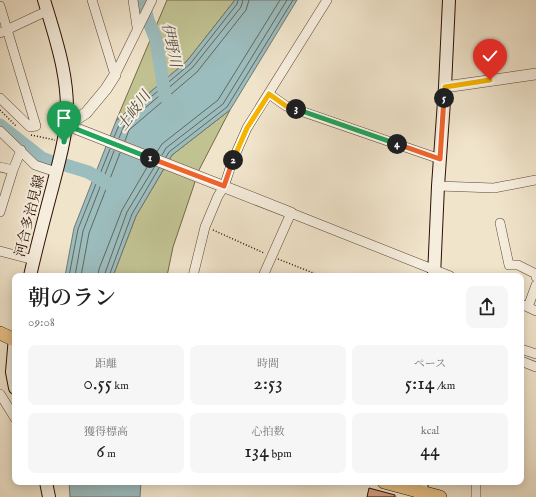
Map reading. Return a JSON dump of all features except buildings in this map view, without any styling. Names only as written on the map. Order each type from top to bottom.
[{"type":"main road","points":[[434,273],[449,0]]},
{"type":"main road","name":"河合多治見線","points":[[31,273],[66,125],[66,92],[63,73],[46,5]]},
{"type":"main road","points":[[0,333],[12,338]]},
{"type":"main road","points":[[47,485],[49,497]]},
{"type":"main road","points":[[398,485],[421,490],[440,497]]},
{"type":"street","points":[[92,0],[115,75]]},
{"type":"street","points":[[133,0],[137,28]]},
{"type":"street","points":[[66,125],[86,113],[102,94],[115,75],[152,0]]},
{"type":"street","points":[[194,273],[205,227],[247,128],[327,0]]},
{"type":"street","points":[[4,32],[46,5]]},
{"type":"street","points":[[0,6],[4,32],[36,126],[30,127],[0,98]]},
{"type":"street","points":[[445,87],[536,74]]},
{"type":"street","points":[[269,94],[286,106],[440,159]]},
{"type":"street","points":[[66,125],[291,213],[434,273]]},
{"type":"street","points":[[0,132],[21,150],[35,165],[56,172]]},
{"type":"street","points":[[0,212],[21,150]]},
{"type":"street","points":[[0,167],[13,170]]},
{"type":"street","points":[[438,186],[494,188],[536,180]]},
{"type":"street","points":[[264,273],[291,213]]},
{"type":"street","points":[[500,223],[509,265],[518,265],[536,274],[536,277]]},
{"type":"street","points":[[0,251],[34,260]]},
{"type":"street","points":[[528,307],[536,285]]},
{"type":"street","points":[[524,350],[536,354]]},
{"type":"street","points":[[524,362],[536,367]]},
{"type":"street","points":[[0,394],[12,413]]},
{"type":"street","points":[[476,485],[476,497]]},
{"type":"path","points":[[205,227],[272,257],[313,273]]},
{"type":"green space","points":[[167,0],[235,0],[187,61],[116,121]]},
{"type":"green space","points":[[230,110],[199,170],[173,247],[168,273],[114,273],[136,216],[172,155]]},
{"type":"water","name":"土岐川","points":[[235,0],[297,0],[230,110],[172,155],[136,216],[114,273],[66,273],[74,228],[116,121],[187,61]]},
{"type":"water","points":[[69,485],[141,485],[140,497],[70,497]]},
{"type":"waterway","name":"伊野川","points":[[143,0],[148,20],[156,40],[165,97]]},
{"type":"waterway","points":[[0,125],[42,158],[50,161]]},
{"type":"waterway","points":[[62,164],[88,172],[109,184]]},
{"type":"route","points":[[64,142],[66,125],[224,186],[232,162],[247,128],[269,94],[286,106],[440,159],[445,87],[490,80]]}]
